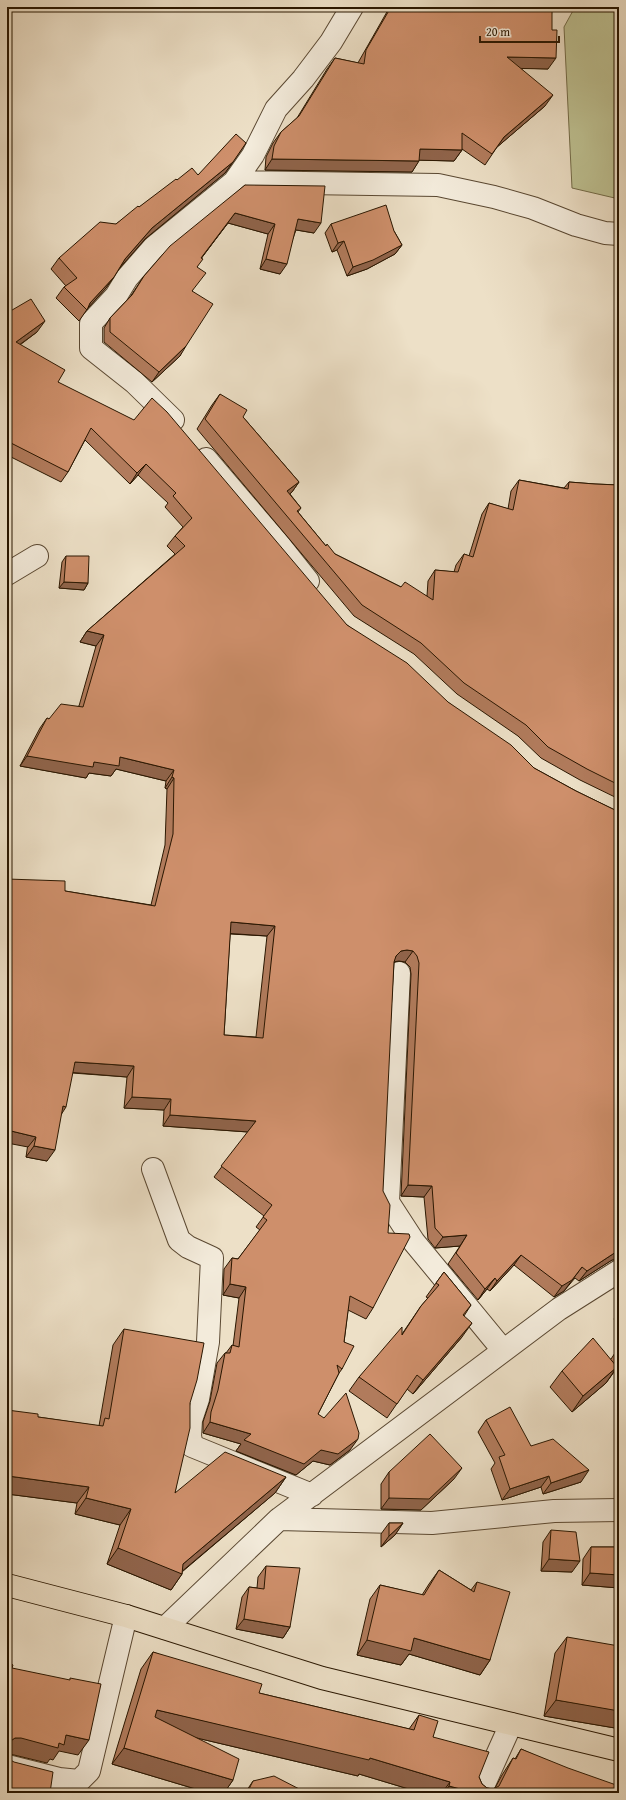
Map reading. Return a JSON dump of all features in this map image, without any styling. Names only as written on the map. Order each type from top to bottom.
[{"type":"main road","points":[[7,1584],[126,1616],[322,1678],[619,1750]]},
{"type":"street","points":[[320,595],[282,547],[168,414],[134,382],[91,348],[91,323],[116,296],[127,278],[154,247],[234,182],[253,155],[276,109],[303,79],[331,42],[352,7]]},
{"type":"street","points":[[234,182],[438,185],[494,197],[533,208],[576,225],[605,233],[619,234]]},
{"type":"street","points":[[7,574],[37,556]]},
{"type":"street","points":[[399,973],[388,1202],[414,1242],[503,1350]]},
{"type":"street","points":[[153,1169],[179,1240],[188,1247],[212,1258],[208,1342],[198,1399],[192,1420],[190,1436],[192,1446],[312,1495]]},
{"type":"street","points":[[166,1628],[279,1519],[558,1309],[619,1271]]},
{"type":"street","points":[[279,1519],[432,1523],[554,1511],[619,1510]]},
{"type":"street","points":[[7,1766],[59,1779],[80,1781],[89,1771],[100,1689],[126,1616]]},
{"type":"street","points":[[480,1793],[511,1724]]},
{"type":"green space","points":[[575,7],[619,7],[619,199],[572,188],[564,27]]},
{"type":"building","points":[[391,7],[552,7],[552,30],[557,30],[556,58],[507,57],[553,95],[504,137],[492,154],[462,133],[462,150],[420,149],[419,161],[272,159],[274,146],[281,132],[299,116],[335,58],[364,64],[366,50]]},
{"type":"building","points":[[236,134],[246,143],[233,162],[152,228],[125,259],[114,277],[90,303],[87,310],[64,287],[77,278],[59,258],[100,222],[116,224],[138,206],[139,207],[192,168],[198,175]]},
{"type":"building","points":[[245,185],[325,186],[321,223],[298,219],[287,264],[266,259],[275,224],[235,213],[201,258],[203,259],[197,267],[206,273],[192,291],[213,304],[186,346],[159,372],[110,332],[110,318],[132,295],[144,276],[170,246]]},
{"type":"building","points":[[386,205],[394,231],[402,245],[373,260],[353,267],[344,241],[338,243],[331,224]]},
{"type":"building","points":[[31,299],[45,321],[16,342],[65,370],[58,382],[134,420],[152,398],[167,412],[347,625],[407,663],[448,702],[511,745],[534,768],[619,812],[619,1250],[587,1271],[582,1267],[572,1280],[562,1286],[521,1255],[497,1281],[495,1278],[485,1289],[456,1253],[467,1235],[443,1237],[435,1228],[432,1186],[408,1185],[419,963],[417,956],[413,951],[401,951],[396,956],[394,962],[383,1191],[390,1205],[388,1233],[409,1234],[410,1237],[373,1308],[350,1296],[344,1342],[354,1346],[342,1369],[337,1365],[339,1373],[318,1414],[324,1418],[346,1393],[359,1433],[358,1439],[338,1454],[321,1450],[304,1464],[244,1440],[251,1434],[210,1422],[225,1353],[230,1353],[232,1345],[239,1347],[246,1287],[230,1284],[232,1258],[238,1259],[267,1220],[263,1217],[272,1205],[221,1166],[256,1121],[170,1115],[171,1099],[132,1097],[134,1066],[75,1062],[66,1107],[63,1106],[55,1150],[34,1146],[36,1137],[7,1130],[7,879],[65,881],[65,891],[155,906],[173,834],[174,778],[172,777],[174,770],[120,757],[119,766],[94,762],[93,767],[27,756],[47,718],[49,719],[61,704],[83,707],[104,635],[87,631],[185,546],[175,536],[192,518],[173,496],[176,493],[146,464],[137,473],[91,428],[68,472],[7,441],[7,313]],"holes":[[[231,922],[275,926],[263,1038],[224,1035]]]},
{"type":"building","points":[[220,394],[247,410],[243,417],[299,482],[287,491],[301,508],[297,511],[326,546],[327,544],[335,554],[401,587],[405,582],[433,600],[435,570],[458,572],[464,554],[473,557],[489,503],[513,510],[519,480],[568,489],[569,482],[619,485],[619,785],[548,747],[526,725],[464,683],[421,643],[362,605],[205,419]]},
{"type":"building","points":[[66,556],[89,556],[88,583],[64,582]]},
{"type":"building","points":[[444,1272],[471,1305],[463,1315],[472,1323],[423,1380],[417,1375],[397,1404],[359,1377],[402,1327],[402,1335],[421,1306],[439,1285],[436,1283]]},
{"type":"building","points":[[124,1329],[204,1343],[197,1380],[190,1403],[190,1428],[175,1493],[225,1452],[286,1477],[183,1564],[182,1574],[118,1548],[131,1509],[86,1498],[89,1487],[8,1476],[11,1456],[7,1456],[7,1410],[38,1414],[38,1417],[103,1426],[105,1418],[109,1419]]},
{"type":"building","points":[[593,1338],[617,1367],[583,1396],[562,1371]]},
{"type":"building","points":[[510,1407],[531,1446],[553,1439],[589,1470],[551,1483],[549,1476],[510,1489],[499,1457],[505,1455],[486,1420]]},
{"type":"building","points":[[430,1434],[462,1468],[429,1499],[389,1498],[389,1472]]},
{"type":"building","points":[[389,1523],[403,1523],[389,1536]]},
{"type":"building","points":[[551,1530],[576,1532],[580,1561],[549,1559]]},
{"type":"building","points":[[591,1547],[619,1547],[619,1575],[590,1573]]},
{"type":"building","points":[[266,1566],[300,1568],[290,1627],[244,1619],[249,1587],[264,1589]]},
{"type":"building","points":[[439,1570],[474,1592],[477,1582],[510,1592],[490,1660],[414,1638],[411,1651],[367,1640],[380,1585],[424,1595]]},
{"type":"building","points":[[567,1637],[619,1646],[619,1711],[556,1700]]},
{"type":"building","points":[[153,1652],[262,1684],[259,1693],[414,1730],[419,1715],[438,1721],[433,1737],[489,1752],[479,1777],[482,1784],[487,1788],[493,1789],[499,1786],[513,1758],[516,1759],[521,1749],[619,1786],[619,1793],[475,1793],[449,1786],[450,1782],[370,1758],[369,1760],[157,1710],[155,1717],[239,1759],[233,1780],[124,1748]]},
{"type":"building","points":[[7,1662],[13,1665],[12,1668],[70,1680],[70,1678],[101,1684],[89,1740],[66,1735],[64,1745],[59,1743],[58,1748],[21,1738],[15,1738],[7,1745]]},
{"type":"building","points":[[7,1756],[14,1762],[53,1772],[50,1793],[7,1793]]},
{"type":"building","points":[[274,1776],[307,1793],[247,1793],[253,1781]]}]
